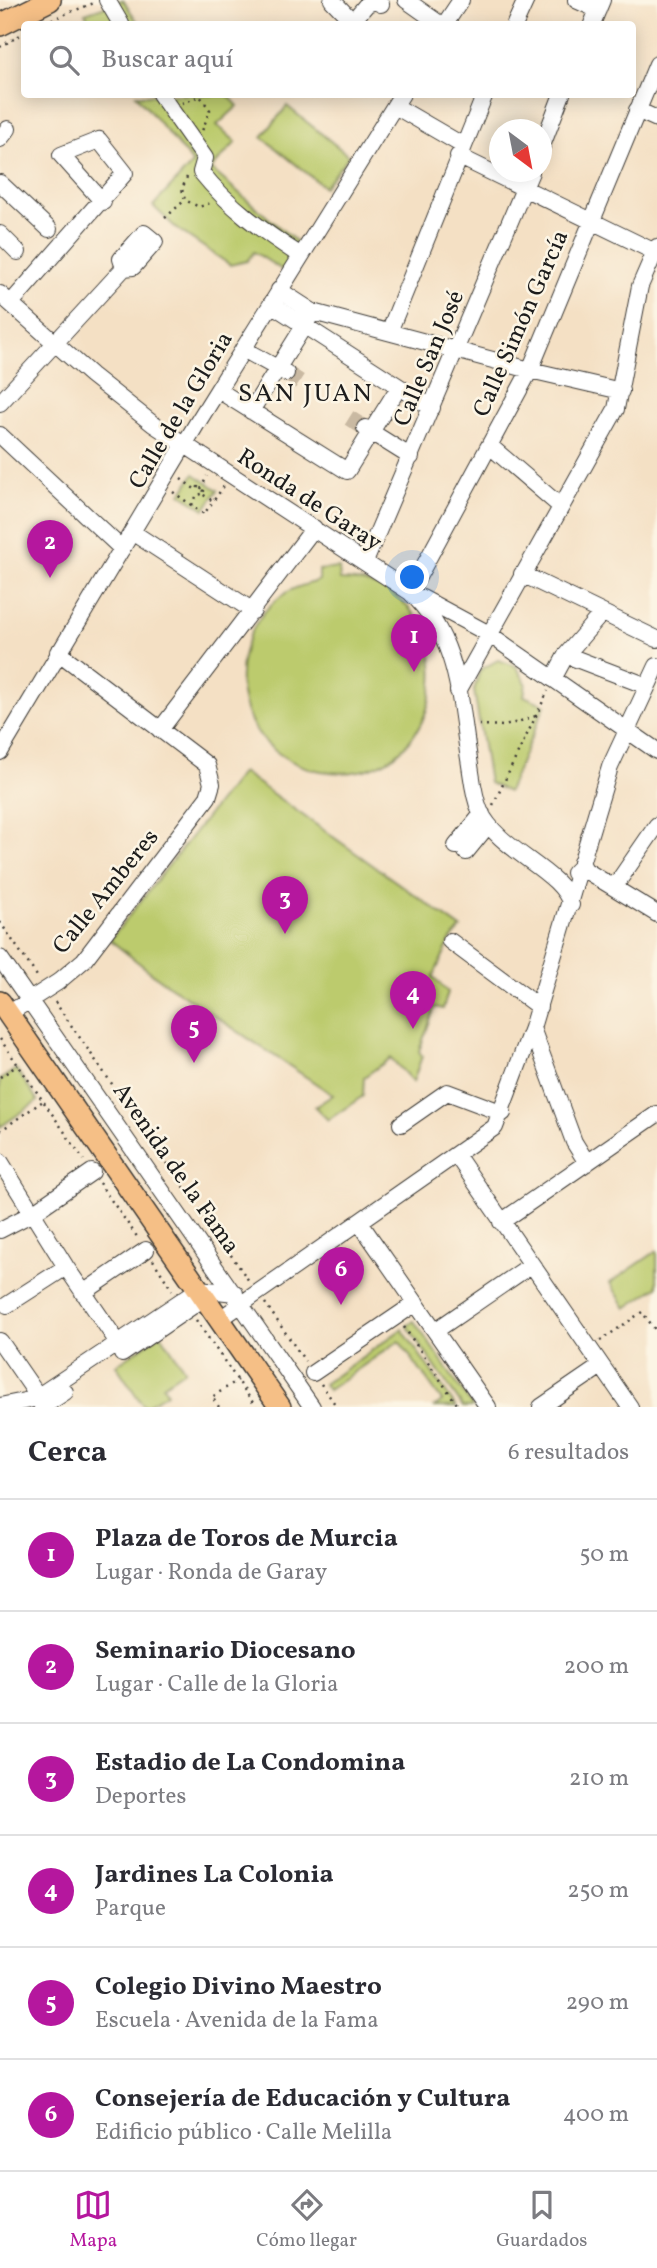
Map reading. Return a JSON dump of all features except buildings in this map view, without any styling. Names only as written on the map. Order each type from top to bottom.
[{"type":"main road","points":[[0,25],[50,0]]},
{"type":"main road","name":"Avenida de la Fama","points":[[4,1008],[206,1292],[220,1320],[280,1407]]},
{"type":"street","points":[[107,0],[119,21]]},
{"type":"street","points":[[332,0],[352,21]]},
{"type":"street","points":[[406,0],[436,21]]},
{"type":"street","points":[[447,21],[461,0]]},
{"type":"street","points":[[516,21],[526,0]]},
{"type":"street","points":[[576,0],[597,12]]},
{"type":"street","points":[[355,21],[367,4],[375,1],[381,4]]},
{"type":"street","name":"Calle Simón García","points":[[410,592],[530,370],[589,221],[657,64]]},
{"type":"street","points":[[162,98],[205,158],[201,172],[216,191],[260,229],[301,256]]},
{"type":"street","points":[[389,332],[483,98]]},
{"type":"street","points":[[552,119],[560,98]]},
{"type":"street","points":[[398,100],[460,151],[524,189],[656,250],[640,286],[617,409],[458,691]]},
{"type":"street","name":"Calle de la Gloria","points":[[0,752],[184,445],[398,100]]},
{"type":"street","points":[[637,110],[657,119]]},
{"type":"street","name":"Calle San José","points":[[365,562],[527,182]]},
{"type":"street","points":[[0,183],[49,229]]},
{"type":"street","points":[[5,299],[103,202]]},
{"type":"street","points":[[0,234],[18,252]]},
{"type":"street","points":[[0,403],[124,268]]},
{"type":"street","points":[[275,297],[309,318],[399,387],[432,408]]},
{"type":"street","name":"Ronda de Garay","points":[[5,299],[118,398],[184,445],[410,592],[427,608],[443,632],[458,691],[473,785],[485,820],[506,845],[541,871],[567,884]]},
{"type":"street","points":[[309,318],[389,332],[621,391]]},
{"type":"street","points":[[251,411],[282,371],[309,318]]},
{"type":"street","points":[[243,349],[282,371]]},
{"type":"street","points":[[218,390],[347,471],[368,430],[399,387]]},
{"type":"street","points":[[368,430],[411,457]]},
{"type":"street","points":[[0,435],[122,548]]},
{"type":"street","points":[[490,446],[560,506]]},
{"type":"street","points":[[58,652],[160,730],[314,528]]},
{"type":"street","points":[[132,532],[253,611]]},
{"type":"street","points":[[522,574],[657,639]]},
{"type":"street","points":[[410,592],[489,634],[657,751]]},
{"type":"street","points":[[554,679],[566,655],[602,613]]},
{"type":"street","points":[[566,655],[649,693]]},
{"type":"street","points":[[0,1406],[40,1401],[206,1292],[236,1299],[258,1293],[493,1130],[503,1113],[533,1028],[571,905],[567,884],[585,868],[610,766],[626,728],[649,693],[657,666]]},
{"type":"street","name":"Calle Amberes","points":[[4,1008],[29,1001],[73,971],[101,940],[208,797],[212,774],[207,765],[160,730]]},
{"type":"street","points":[[461,849],[485,820]]},
{"type":"street","points":[[615,886],[657,825]]},
{"type":"street","points":[[585,868],[657,914]]},
{"type":"street","points":[[450,941],[539,1007]]},
{"type":"street","name":"Avenida de la Fama","points":[[0,958],[312,1407]]},
{"type":"street","points":[[533,1028],[583,1158]]},
{"type":"street","points":[[401,1124],[447,1092],[503,1113]]},
{"type":"street","points":[[502,1222],[583,1158],[657,1114]]},
{"type":"street","points":[[457,1156],[630,1407]]},
{"type":"street","points":[[0,1161],[31,1214],[121,1348]]},
{"type":"street","points":[[0,1230],[31,1214],[92,1172]]},
{"type":"street","points":[[360,1223],[488,1407]]},
{"type":"street","points":[[83,1293],[146,1250]]},
{"type":"street","points":[[435,1331],[531,1265]]},
{"type":"street","points":[[7,1305],[66,1267]]},
{"type":"street","points":[[121,1348],[183,1313],[206,1292],[218,1276],[214,1267]]},
{"type":"street","points":[[220,1320],[236,1299]]},
{"type":"street","points":[[313,1373],[416,1303]]},
{"type":"street","points":[[0,1342],[40,1401]]},
{"type":"street","points":[[541,1407],[601,1366]]},
{"type":"path","points":[[48,21],[100,0]]},
{"type":"path","points":[[0,47],[21,34]]},
{"type":"path","points":[[170,111],[190,98]]},
{"type":"path","points":[[190,139],[201,132],[208,121],[210,110],[202,98]]},
{"type":"path","points":[[201,172],[186,178],[182,189],[185,200],[194,206],[205,206],[214,199],[216,191]]},
{"type":"path","points":[[166,218],[185,200]]},
{"type":"path","points":[[165,477],[204,491],[191,505]]},
{"type":"path","points":[[165,477],[191,505],[204,514],[223,485],[233,492]]},
{"type":"path","points":[[196,490],[194,493],[213,500]]},
{"type":"path","points":[[485,820],[495,816],[492,808],[554,679]]},
{"type":"path","points":[[478,725],[505,726],[536,716]]},
{"type":"path","points":[[0,922],[337,1407]]},
{"type":"path","points":[[0,1077],[18,1065]]},
{"type":"path","points":[[0,1131],[43,1101]]},
{"type":"path","points":[[589,1349],[642,1312],[657,1332]]},
{"type":"path","points":[[183,1313],[188,1320],[196,1320],[256,1407]]},
{"type":"path","points":[[396,1316],[459,1407]]},
{"type":"path","points":[[219,1407],[212,1397],[238,1380]]},
{"type":"green space","points":[[123,0],[137,21],[89,21],[85,13]]},
{"type":"green space","points":[[139,98],[231,98],[238,106],[217,125],[236,142],[211,169],[300,245],[284,271],[254,252],[247,261],[230,265],[176,228],[153,206],[193,163]]},
{"type":"green space","points":[[287,106],[349,156],[324,187],[262,137]]},
{"type":"green space","points":[[194,474],[218,490],[205,509],[181,494]]},
{"type":"green space","points":[[339,568],[340,580],[383,589],[413,613],[429,646],[432,684],[423,720],[401,750],[367,769],[321,771],[284,757],[262,738],[247,712],[241,673],[250,635],[273,603],[293,589],[319,580],[319,570]]},
{"type":"green space","points":[[498,660],[516,666],[526,683],[524,696],[545,705],[508,792],[489,783],[474,690],[480,670]]},
{"type":"green space","points":[[242,772],[461,928],[450,941],[433,977],[448,992],[443,1009],[435,1007],[419,1051],[422,1056],[413,1082],[391,1058],[364,1077],[363,1096],[328,1120],[315,1107],[333,1095],[158,978],[110,940]]},
{"type":"green space","points":[[16,1069],[38,1101],[0,1127],[0,1080]]},
{"type":"green space","points":[[657,1251],[657,1287],[626,1308],[610,1283]]},
{"type":"green space","points":[[414,1321],[473,1407],[463,1407],[407,1326]]},
{"type":"green space","points":[[402,1329],[456,1407],[434,1407],[442,1401],[399,1341],[328,1390],[324,1384]]},
{"type":"green space","points":[[161,1334],[185,1370],[163,1385],[167,1393],[144,1407],[116,1365]]},
{"type":"tunnel","points":[[286,373],[300,382]]},
{"type":"tunnel","points":[[349,418],[365,428]]},
{"type":"place","name":"Seminario Diocesano","points":[[50,578]]},
{"type":"place","name":"Plaza de Toros de Murcia","points":[[414,672]]},
{"type":"place","name":"Estadio de La Condomina","points":[[285,934]]},
{"type":"place","name":"Jardines La Colonia","points":[[413,1029]]},
{"type":"place","name":"Colegio Divino Maestro","points":[[194,1063]]},
{"type":"place","name":"Consejería de Educación y Cultura","points":[[341,1305]]},
{"type":"district","name":"SAN JUAN","points":[[306,392]]}]
